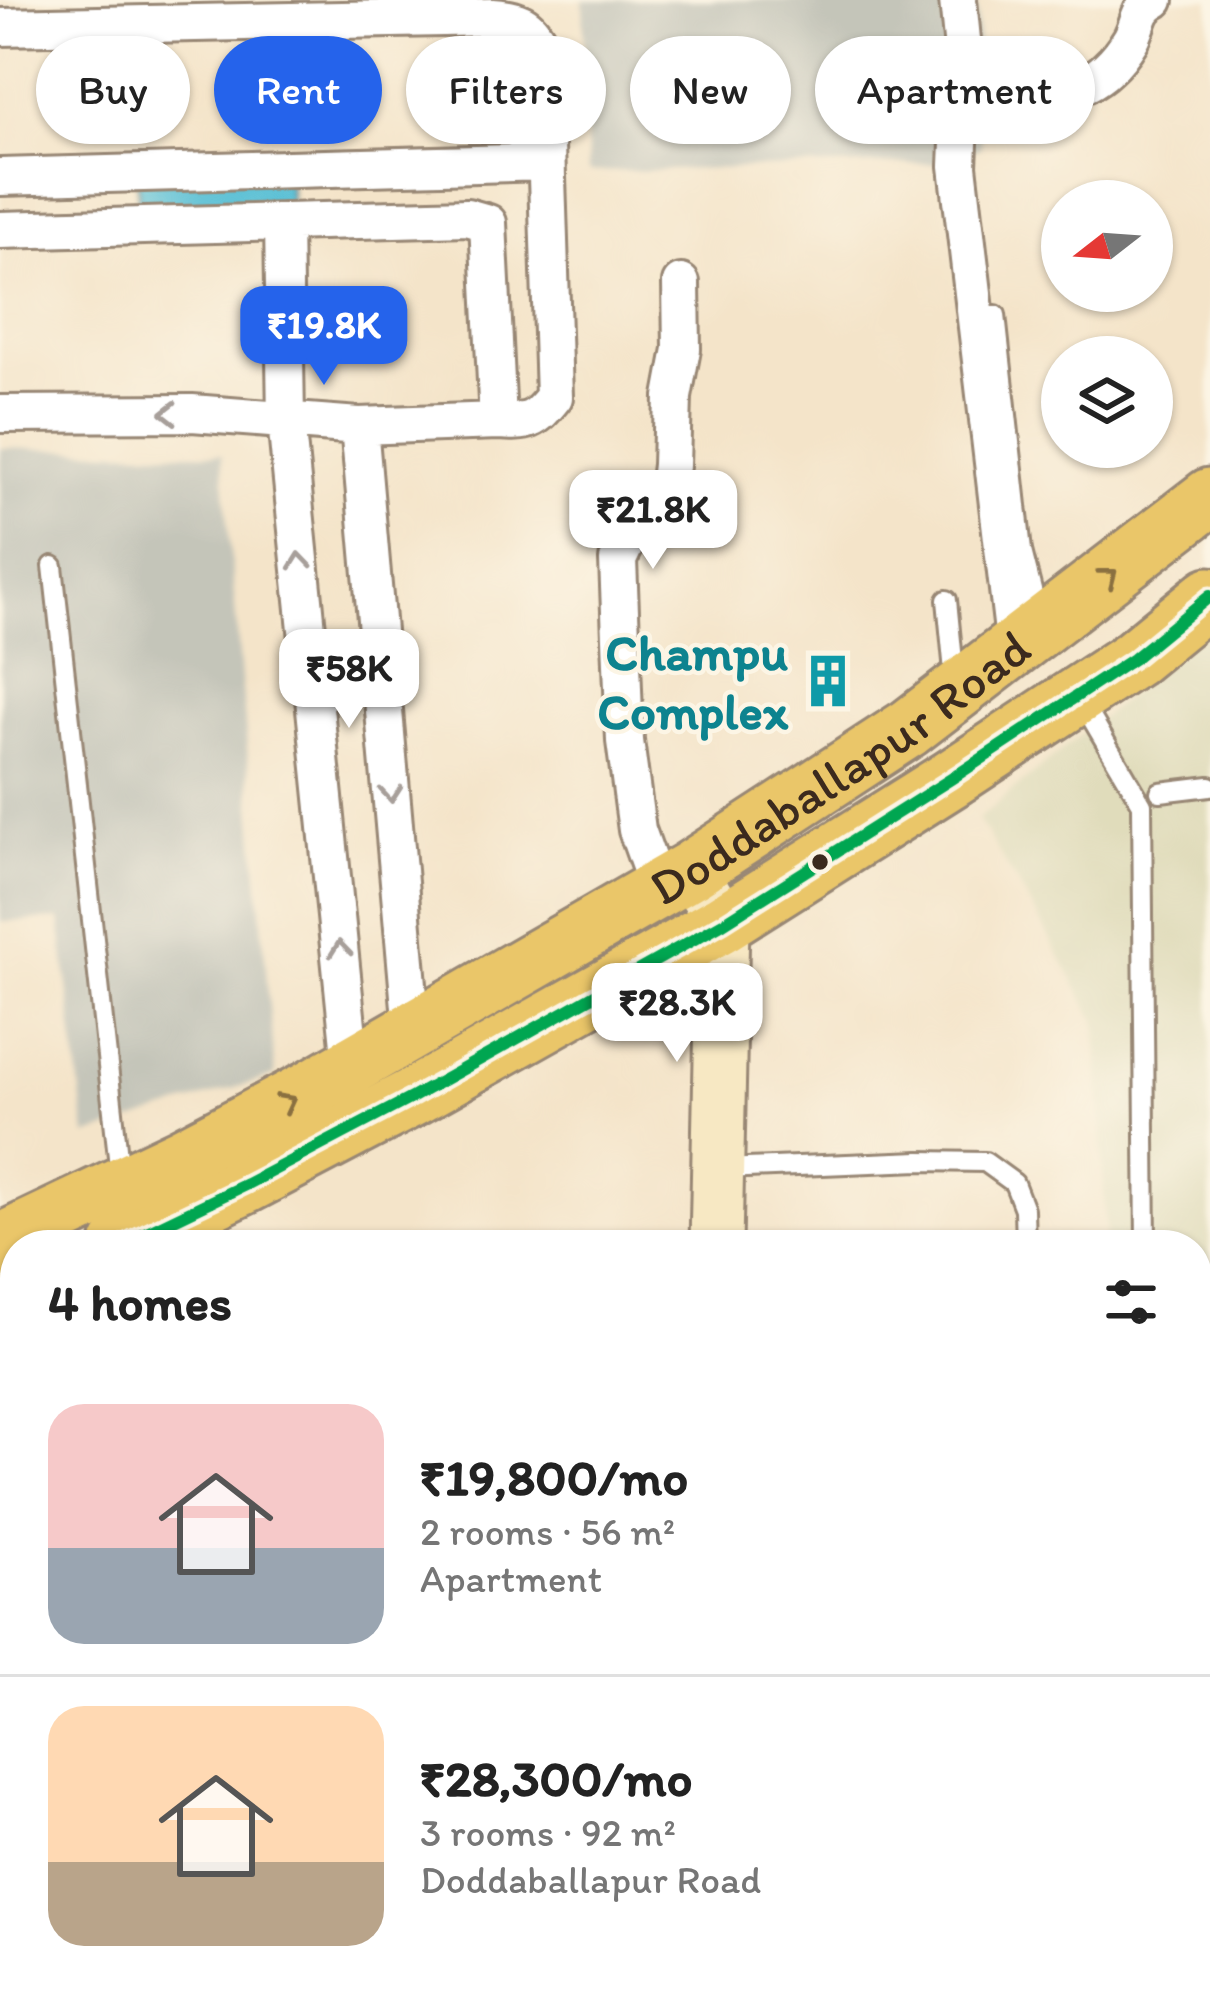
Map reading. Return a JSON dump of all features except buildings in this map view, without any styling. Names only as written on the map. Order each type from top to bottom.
[{"type":"main road","name":"Doddaballapur Road","points":[[27,1230],[204,1145],[352,1066],[675,880],[909,728],[1210,497]]},
{"type":"main road","name":"Doddaballapur Road","points":[[151,1230],[392,1108],[723,923],[1132,659],[1210,596]]},
{"type":"street","points":[[958,0],[962,36]]},
{"type":"street","points":[[1095,78],[1132,38],[1139,14],[1155,0]]},
{"type":"street","points":[[0,27],[513,19],[534,31],[543,51],[554,397],[525,423],[358,426],[191,413],[0,414]]},
{"type":"street","points":[[959,144],[958,166],[1028,639]]},
{"type":"street","points":[[0,177],[546,162]]},
{"type":"street","points":[[0,230],[467,218],[488,224],[498,421]]},
{"type":"street","points":[[283,222],[286,422],[352,1066]]},
{"type":"street","points":[[681,283],[682,349],[673,398],[666,507],[651,526],[627,541],[618,560],[626,741],[637,830],[675,880],[723,923],[716,1230]]},
{"type":"street","points":[[358,426],[412,1030]]},
{"type":"lane","points":[[996,315],[1028,639]]},
{"type":"lane","points":[[53,566],[121,1185]]},
{"type":"lane","points":[[947,600],[956,693]]},
{"type":"lane","points":[[1078,695],[1142,804],[1146,1230]]},
{"type":"lane","points":[[1160,792],[1210,786]]},
{"type":"lane","points":[[718,1169],[985,1162],[1014,1183],[1024,1209],[1025,1230]]},
{"type":"shaded area","points":[[583,0],[977,0],[978,36],[815,36],[815,144],[981,147],[951,163],[588,172],[587,144],[606,144],[606,36],[584,36]]},
{"type":"shaded area","points":[[0,448],[222,454],[275,1075],[86,1136],[60,919],[0,922]]},
{"type":"shaded area","points":[[1210,629],[1210,1230],[1105,1230],[1097,1023],[978,819]]},
{"type":"water","points":[[288,160],[291,213],[139,220],[137,166]]},
{"type":"transit line","points":[[151,1230],[413,1097],[723,923],[1133,659],[1210,596]]},
{"type":"place","name":"Champu Complex","points":[[828,681]]}]
